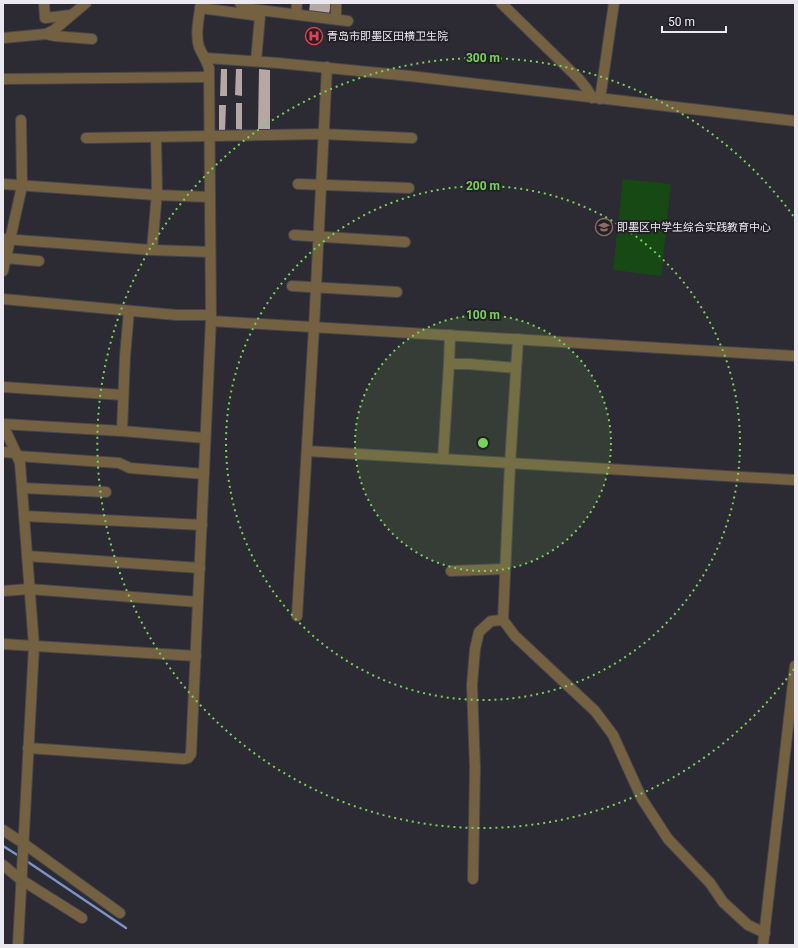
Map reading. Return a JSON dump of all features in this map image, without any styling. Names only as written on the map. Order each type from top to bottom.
[{"type":"street","points":[[44,3],[45,18],[70,15]]},
{"type":"street","points":[[46,34],[54,30],[86,3]]},
{"type":"street","points":[[240,3],[243,8],[348,21]]},
{"type":"street","points":[[296,14],[297,3]]},
{"type":"street","points":[[336,3],[336,19]]},
{"type":"street","points":[[501,3],[579,79],[596,98]]},
{"type":"street","points":[[596,98],[614,3]]},
{"type":"street","points":[[28,748],[184,759],[188,758],[191,754],[211,318],[209,77],[206,58],[200,49],[197,39],[200,5],[260,16],[256,61]]},
{"type":"street","points":[[3,38],[46,34],[92,39]]},
{"type":"street","points":[[206,58],[327,67],[795,121]]},
{"type":"street","points":[[297,616],[314,327],[327,67]]},
{"type":"street","points":[[3,79],[209,77]]},
{"type":"street","points":[[3,271],[6,239],[22,186],[21,120]]},
{"type":"street","points":[[86,138],[323,134],[412,138]]},
{"type":"street","points":[[152,250],[156,195],[156,137]]},
{"type":"street","points":[[7,184],[156,195],[210,197]]},
{"type":"street","points":[[298,184],[409,188]]},
{"type":"street","points":[[294,235],[405,242]]},
{"type":"street","points":[[6,239],[152,250],[210,252]]},
{"type":"street","points":[[5,258],[39,261]]},
{"type":"street","points":[[292,286],[397,292]]},
{"type":"street","points":[[3,299],[314,327],[795,356]]},
{"type":"street","points":[[122,431],[125,356],[129,311]]},
{"type":"street","points":[[443,460],[450,335]]},
{"type":"street","points":[[518,339],[510,464],[503,620],[515,636],[595,712],[609,729],[642,799],[668,839],[710,883],[723,902],[748,926],[764,933]]},
{"type":"street","points":[[449,364],[516,368]]},
{"type":"street","points":[[3,387],[123,395]]},
{"type":"street","points":[[18,945],[22,844],[34,646],[20,463],[3,424],[122,431],[206,438]]},
{"type":"street","points":[[307,451],[795,480]]},
{"type":"street","points":[[3,452],[119,463],[130,468],[204,474]]},
{"type":"street","points":[[22,488],[106,492]]},
{"type":"street","points":[[24,516],[202,525]]},
{"type":"street","points":[[27,556],[200,568]]},
{"type":"street","points":[[451,571],[506,569]]},
{"type":"street","points":[[3,591],[29,589],[198,602]]},
{"type":"street","points":[[473,879],[475,768],[472,685],[475,649],[478,632],[491,621],[503,620]]},
{"type":"street","points":[[3,644],[196,656]]},
{"type":"street","points":[[763,945],[792,719],[795,666]]},
{"type":"street","points":[[3,830],[120,914]]},
{"type":"street","points":[[3,865],[82,918]]},
{"type":"green space","points":[[623,179],[671,184],[661,276],[613,270]]},
{"type":"building","points":[[310,3],[331,3],[329,14],[309,12]]},
{"type":"building","points":[[221,69],[227,69],[227,96],[220,96]]},
{"type":"building","points":[[236,69],[242,69],[242,96],[235,95]]},
{"type":"building","points":[[259,69],[270,70],[270,129],[258,129]]},
{"type":"building","points":[[236,103],[242,103],[242,130],[236,129]]},
{"type":"building","points":[[219,105],[226,105],[225,132],[219,132]]},
{"type":"waterway","points":[[3,846],[19,856]]},
{"type":"waterway","points":[[25,860],[126,928]]},
{"type":"place","name":"青岛市即墨区田横卫生院","points":[[314,36]]},
{"type":"place","name":"即墨区中学生综合实践教育中心","points":[[604,227]]}]
